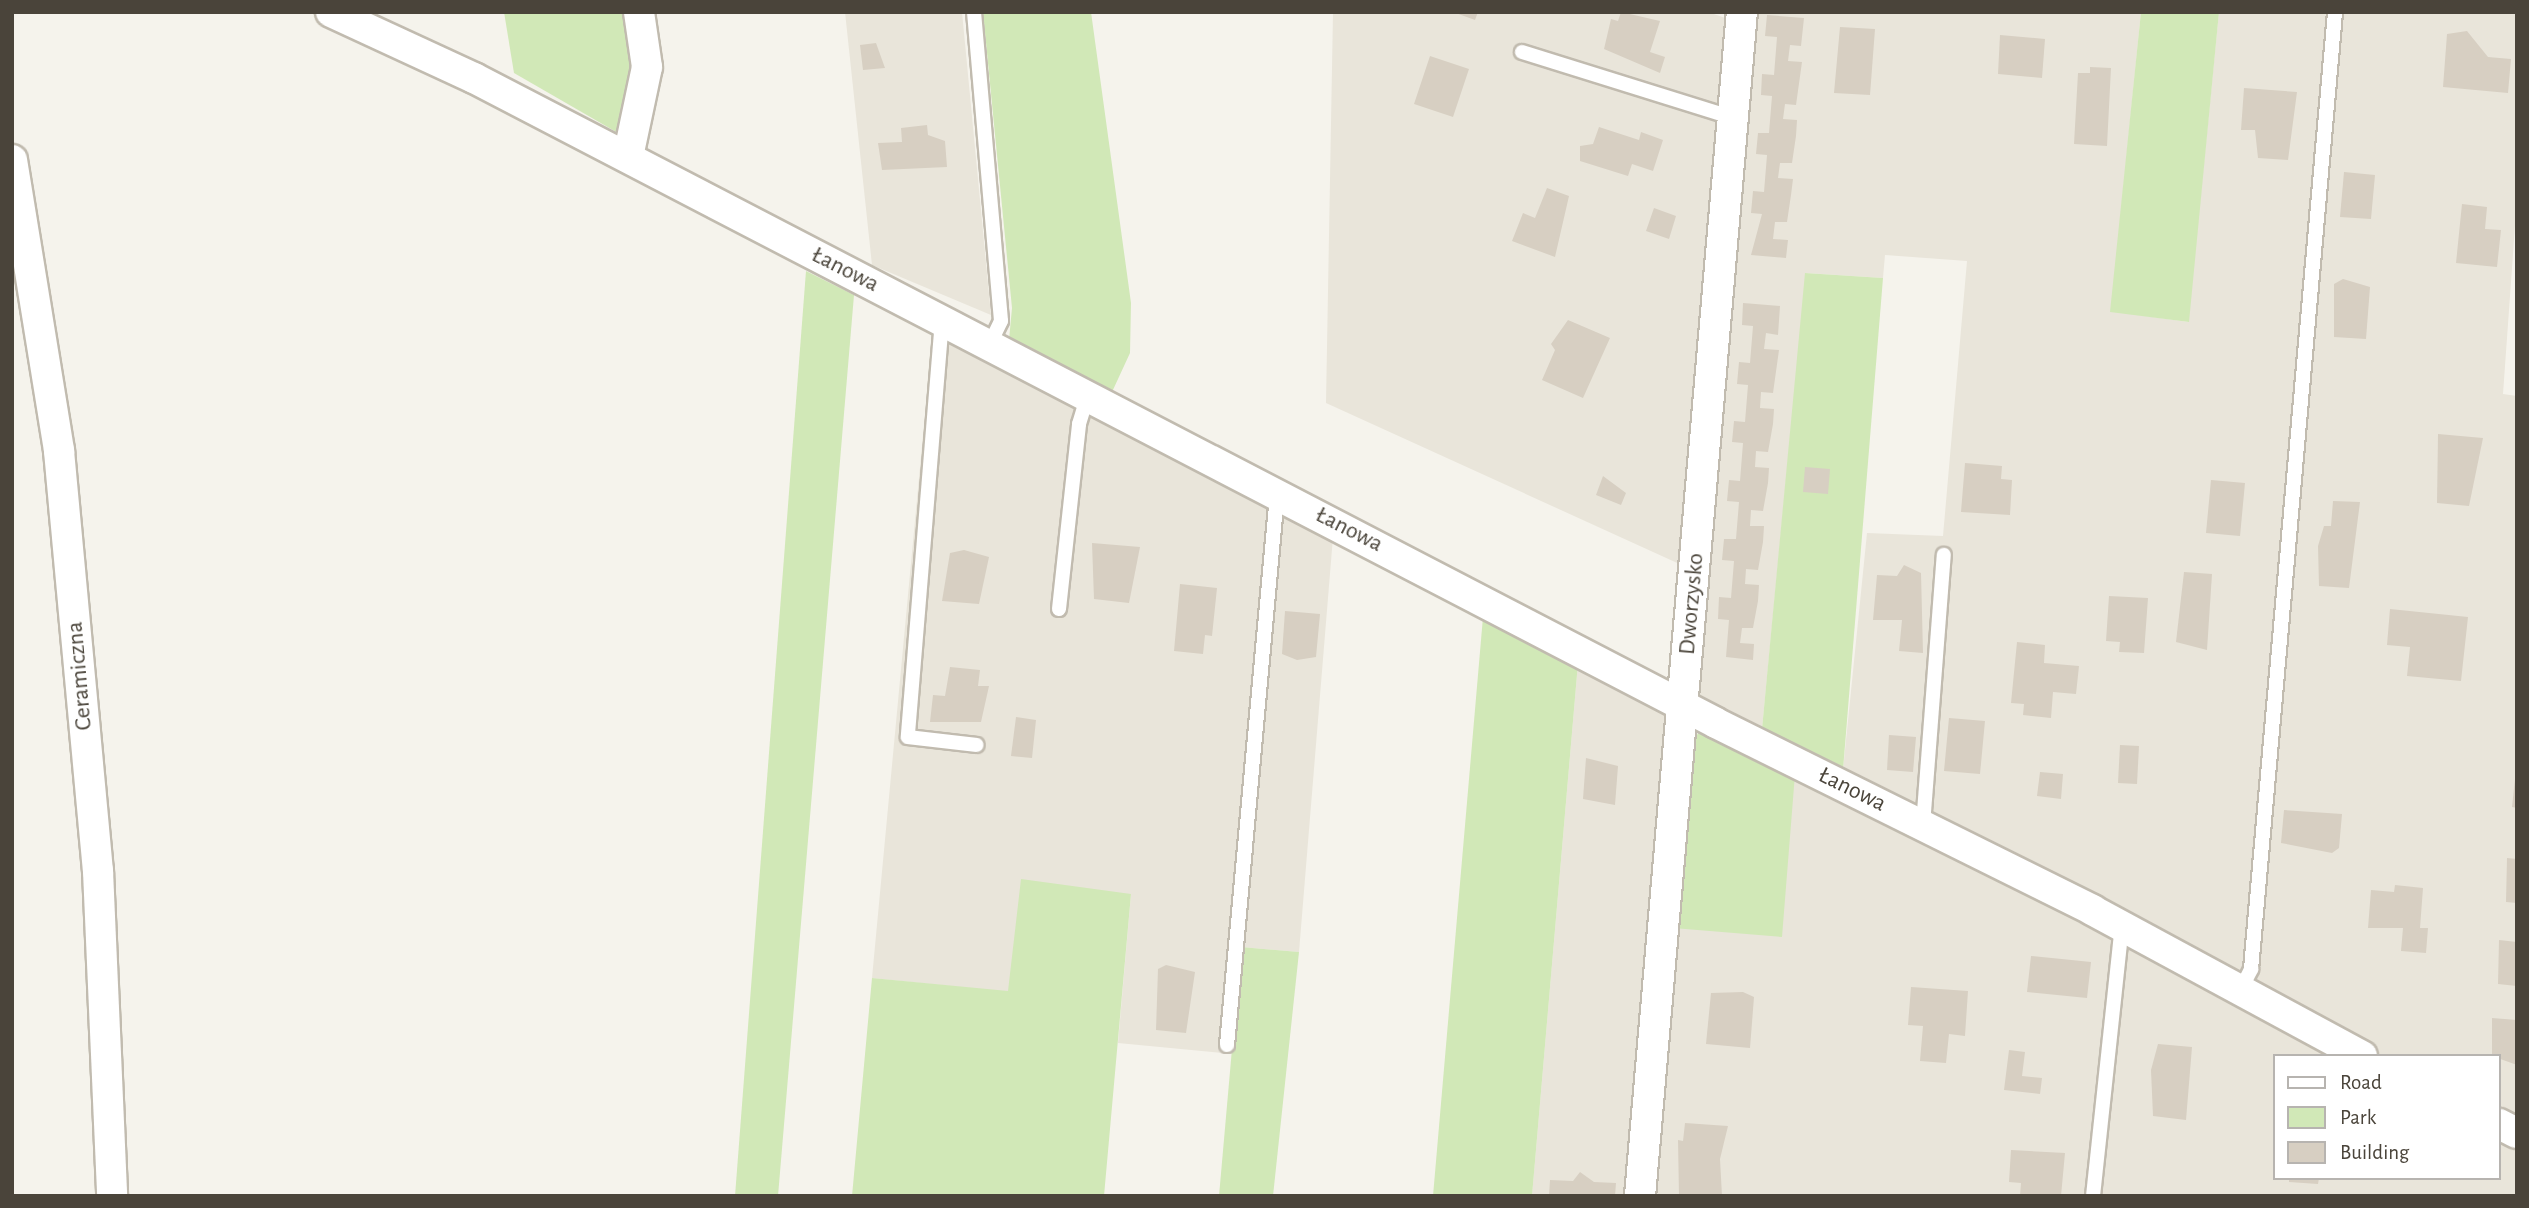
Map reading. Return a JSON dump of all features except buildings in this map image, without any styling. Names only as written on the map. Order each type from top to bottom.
[{"type":"street","name":"Łanowa","points":[[331,12],[628,157],[2122,926],[2358,1054]]},
{"type":"street","points":[[628,157],[647,67],[639,12]]},
{"type":"street","name":"Dworzysko","points":[[1640,1196],[1742,12]]},
{"type":"street","name":"Ceramiczna","points":[[12,160],[59,451],[97,872],[112,1196]]},
{"type":"street","points":[[2501,1125],[2517,1133]]},
{"type":"lane","points":[[974,12],[1001,321],[990,344]]},
{"type":"lane","points":[[2241,991],[2251,969],[2335,12]]},
{"type":"lane","points":[[1522,52],[1734,118]]},
{"type":"lane","points":[[943,320],[908,737],[977,745]]},
{"type":"lane","points":[[1059,610],[1079,424],[1088,395]]},
{"type":"lane","points":[[1227,1045],[1277,493]]},
{"type":"lane","points":[[1923,825],[1944,555]]},
{"type":"lane","points":[[2093,1196],[2122,926]]},
{"type":"shaded area","points":[[845,12],[962,12],[991,315],[872,265]]},
{"type":"shaded area","points":[[1333,12],[1708,12],[1734,21],[1686,567],[1326,403]]},
{"type":"shaded area","points":[[1754,12],[2141,12],[2111,311],[2188,322],[2219,12],[2517,12],[2517,198],[2503,394],[2517,396],[2517,1196],[1532,1196],[1578,663],[1670,714],[1652,926],[1795,774],[1843,770],[1867,533],[1943,536],[1967,261],[1885,255],[1883,278],[1806,273],[1762,729],[1698,694]]},
{"type":"shaded area","points":[[933,329],[1333,537],[1299,952],[1241,947],[1233,1054],[1118,1043],[1131,894],[1008,992],[872,978]]},
{"type":"green space","points":[[504,12],[626,12],[631,75],[618,133],[514,73]]},
{"type":"green space","points":[[983,12],[1091,12],[1131,303],[1130,353],[1112,392],[1009,340],[1012,308]]},
{"type":"green space","points":[[2141,12],[2219,12],[2189,322],[2110,312]]},
{"type":"green space","points":[[806,271],[854,295],[778,1196],[735,1196]]},
{"type":"green space","points":[[1805,273],[1883,278],[1843,770],[1762,729]]},
{"type":"green space","points":[[1483,617],[1578,663],[1532,1196],[1433,1196]]},
{"type":"green space","points":[[1701,730],[1795,774],[1782,937],[1673,928],[1691,742]]},
{"type":"green space","points":[[1021,879],[1131,894],[1104,1196],[852,1196],[872,978],[1008,991]]},
{"type":"green space","points":[[1241,947],[1299,952],[1273,1196],[1219,1196]]}]
